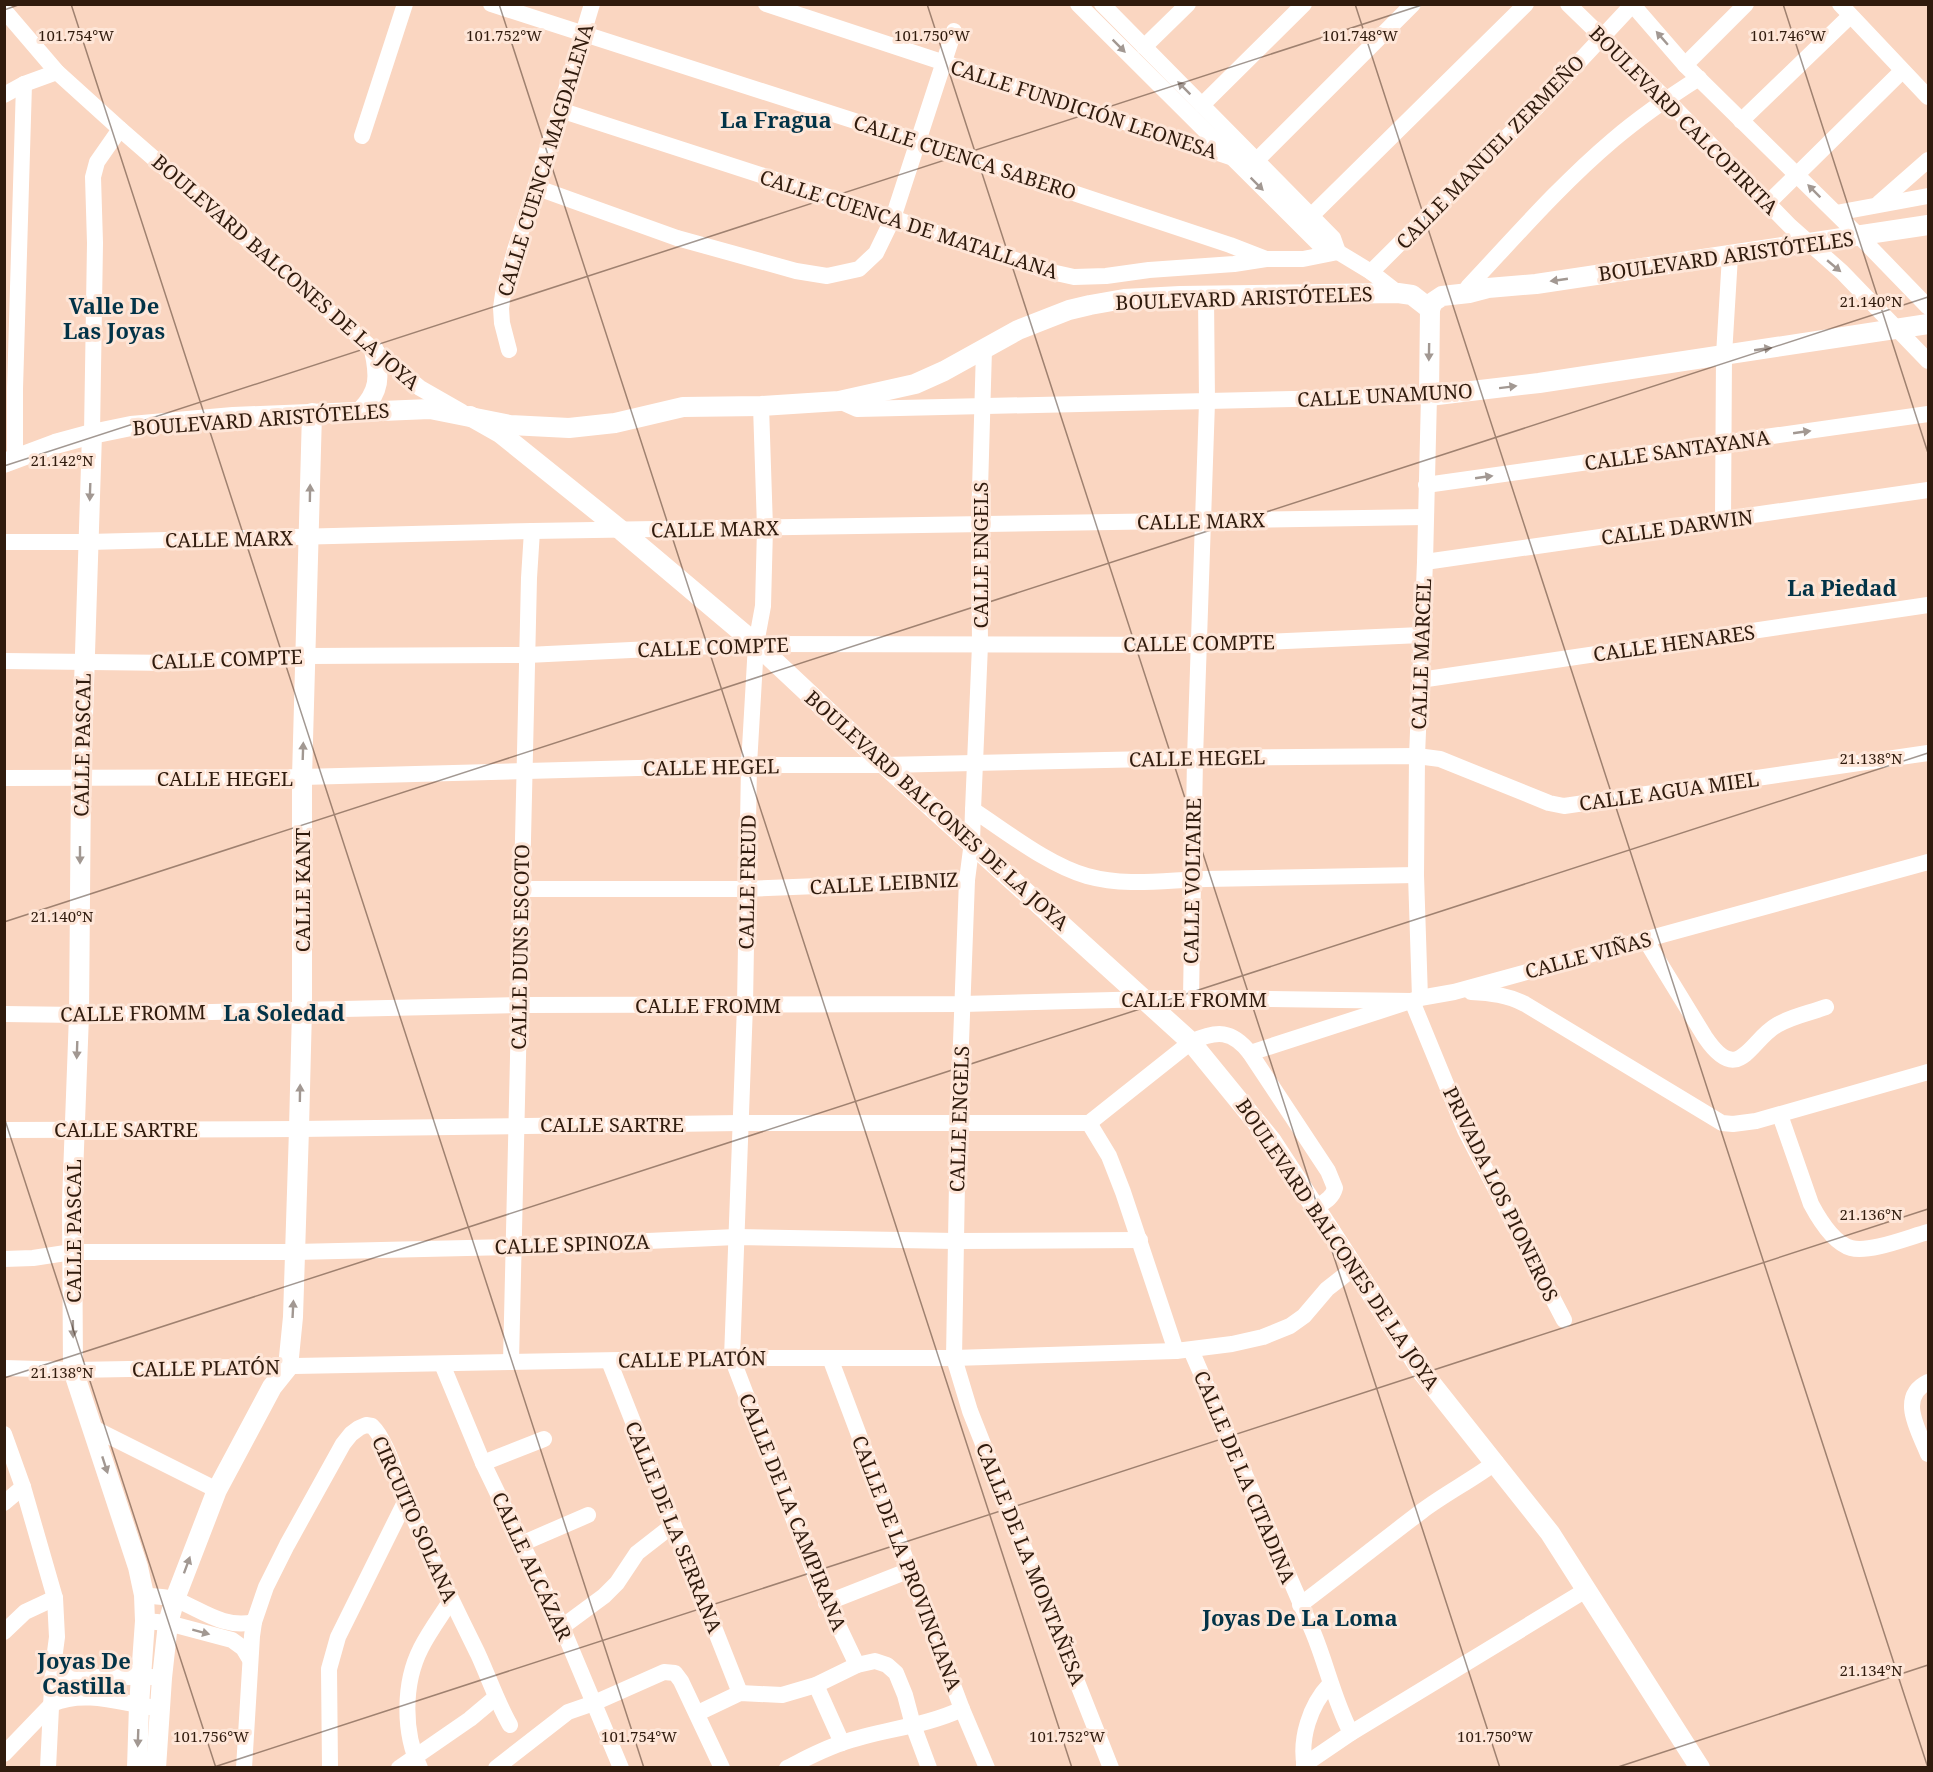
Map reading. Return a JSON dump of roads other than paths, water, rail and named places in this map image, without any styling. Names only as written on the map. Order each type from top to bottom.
[{"type":"street","points":[[362,136],[405,4]]},
{"type":"street","name":"CALLE CUENCA SABERO","points":[[490,4],[917,141],[1210,238],[1266,259]]},
{"type":"street","name":"CALLE CUENCA MAGDALENA","points":[[509,350],[502,323],[503,294],[592,4]]},
{"type":"street","name":"CALLE FUNDICIÓN LEONESA","points":[[766,4],[1230,156]]},
{"type":"street","points":[[1078,4],[1319,244],[1338,252],[1398,293]]},
{"type":"street","points":[[1102,4],[1312,215],[1333,238],[1338,252]]},
{"type":"street","points":[[1144,47],[1188,4]]},
{"type":"street","points":[[1202,105],[1304,4]]},
{"type":"street","points":[[1257,160],[1413,4]]},
{"type":"street","points":[[1312,215],[1526,4]]},
{"type":"street","name":"BOULEVARD CALCOPIRITA","points":[[1568,4],[1666,99],[1767,203],[1842,272],[1929,361]]},
{"type":"street","points":[[1685,64],[1746,4]]},
{"type":"street","name":"BOULEVARD CALCOPIRITA","points":[[1633,5],[1685,64],[1929,307]]},
{"type":"street","name":"CALLE MANUEL ZERMEÑO","points":[[1371,273],[1535,109],[1633,5]]},
{"type":"street","name":"BOULEVARD BALCONES DE LA JOYA","points":[[4,10],[57,72],[374,351],[420,388],[497,431],[622,531],[756,644],[885,765],[1191,1042],[1270,1140],[1423,1373],[1496,1462],[1550,1533],[1700,1767]]},
{"type":"street","points":[[1741,121],[1845,10],[1929,97]]},
{"type":"street","points":[[535,187],[677,238],[774,265],[827,276],[859,269],[876,253],[893,219],[954,31]]},
{"type":"street","points":[[1767,203],[1902,71]]},
{"type":"street","points":[[4,95],[24,84],[57,72]]},
{"type":"street","points":[[1478,287],[1584,166],[1666,99],[1699,78]]},
{"type":"street","points":[[10,461],[15,389],[24,84]]},
{"type":"street","name":"CALLE CUENCA DE MATALLANA","points":[[560,110],[1047,272],[1074,277],[1106,276],[1266,259],[1304,259],[1338,252]]},
{"type":"street","name":"CALLE PASCAL","points":[[120,129],[97,162],[93,177],[95,243],[92,434],[81,779],[79,1014],[72,1252],[73,1370],[138,1567],[144,1595],[145,1621],[137,1767]]},
{"type":"street","points":[[1878,204],[1929,160]]},
{"type":"street","points":[[1836,213],[1929,196]]},
{"type":"street","name":"BOULEVARD ARISTÓTELES","points":[[1398,293],[1410,290],[1536,284],[1929,225]]},
{"type":"street","points":[[1723,520],[1724,355],[1730,256]]},
{"type":"street","name":"BOULEVARD ARISTÓTELES","points":[[10,461],[55,444],[92,434],[131,426],[171,422],[312,413],[430,409],[510,425],[568,428],[615,423],[683,407],[761,406],[839,401],[915,384],[944,371],[1018,330],[1090,304],[1124,299],[1206,296],[1398,293],[1412,295],[1430,309],[1433,302],[1442,296],[1469,293],[1478,287]]},
{"type":"street","name":"CALLE VOLTAIRE","points":[[1191,998],[1195,758],[1207,402],[1206,296]]},
{"type":"street","name":"CALLE MARCEL","points":[[1416,1000],[1417,756],[1425,562],[1430,309]]},
{"type":"street","name":"CALLE UNAMUNO","points":[[839,401],[857,409],[1429,396],[1539,383],[1929,324]]},
{"type":"street","name":"CALLE ENGELS","points":[[973,810],[980,645],[979,525],[984,349]]},
{"type":"street","points":[[361,411],[373,399],[376,386],[378,368],[374,351]]},
{"type":"street","name":"CALLE FREUD","points":[[732,1358],[745,1005],[749,765],[756,644],[764,606],[765,528],[761,406]]},
{"type":"street","name":"CALLE KANT","points":[[288,1367],[293,1317],[299,1129],[302,1009],[302,777],[312,413]]},
{"type":"street","name":"CALLE SANTAYANA","points":[[1426,485],[1929,414]]},
{"type":"street","name":"CALLE DARWIN","points":[[1425,562],[1929,490]]},
{"type":"street","name":"CALLE MARX","points":[[4,542],[1425,517]]},
{"type":"street","name":"CALLE DUNS ESCOTO","points":[[511,1362],[520,1005],[520,889],[532,531]]},
{"type":"street","name":"CALLE HENARES","points":[[1419,680],[1929,606]]},
{"type":"street","name":"CALLE COMPTE","points":[[4,661],[176,663],[307,656],[527,655],[756,644],[1199,645],[1421,635]]},
{"type":"street","name":"CALLE AGUA MIEL","points":[[1417,756],[1440,759],[1549,803],[1564,806],[1929,753]]},
{"type":"street","name":"CALLE HEGEL","points":[[4,778],[302,777],[749,765],[885,765],[1417,756]]},
{"type":"street","points":[[973,810],[1053,861],[1085,876],[1118,882],[1416,875]]},
{"type":"street","name":"CALLE LEIBNIZ","points":[[520,889],[746,889],[967,880],[973,810]]},
{"type":"street","name":"CALLE VIÑAS","points":[[1250,1053],[1416,1000],[1454,992],[1929,862]]},
{"type":"street","name":"CALLE ENGELS","points":[[954,1358],[958,1123],[967,880]]},
{"type":"street","points":[[1645,939],[1705,1037],[1715,1051],[1722,1056],[1742,1058],[1777,1025],[1826,1007]]},
{"type":"street","points":[[1454,992],[1492,993],[1510,997],[1722,1123],[1756,1121],[1929,1072]]},
{"type":"street","name":"CALLE FROMM","points":[[4,1014],[520,1005],[963,1004],[1191,998],[1416,1000]]},
{"type":"street","name":"PRIVADA LOS PIONEROS","points":[[1416,1000],[1465,1130],[1564,1320]]},
{"type":"street","points":[[1089,1123],[1191,1042],[1202,1037],[1224,1033],[1242,1043],[1250,1053],[1332,1180],[1334,1193],[1315,1208]]},
{"type":"street","points":[[1780,1115],[1805,1191],[1817,1215],[1836,1238],[1851,1248],[1867,1249],[1929,1232]]},
{"type":"street","name":"CALLE SARTRE","points":[[4,1130],[1089,1123]]},
{"type":"street","name":"CALLE DE LA CITADINA","points":[[1089,1123],[1109,1156],[1184,1350],[1321,1652],[1338,1707],[1351,1733]]},
{"type":"street","name":"CALLE SPINOZA","points":[[4,1259],[33,1258],[72,1252],[295,1252],[515,1247],[736,1237],[955,1241],[1140,1240]]},
{"type":"street","name":"CALLE PLATÓN","points":[[4,1368],[73,1370],[732,1358],[954,1358],[1184,1350],[1232,1344],[1263,1337],[1290,1326],[1304,1316],[1327,1289],[1354,1268]]},
{"type":"street","name":"CALLE DE LA CAMPIRANA","points":[[732,1358],[826,1602],[857,1665]]},
{"type":"street","name":"CALLE DE LA PROVINCIANA","points":[[830,1358],[962,1709],[987,1767]]},
{"type":"street","name":"CALLE DE LA MONTAÑESA","points":[[954,1358],[970,1411],[1111,1767]]},
{"type":"street","name":"CALLE DE LA SERRANA","points":[[609,1361],[740,1692]]},
{"type":"street","name":"CALLE ALCÁZAR","points":[[442,1364],[483,1463],[561,1627],[621,1767]]},
{"type":"street","points":[[156,1767],[168,1623],[175,1599],[216,1490],[272,1388],[288,1367]]},
{"type":"street","points":[[1924,1385],[1912,1400],[1911,1408],[1912,1417],[1929,1454]]},
{"type":"street","name":"CIRCUITO SOLANA","points":[[244,1767],[249,1658],[254,1622],[266,1587],[336,1455],[351,1434],[366,1425],[376,1430],[451,1600],[485,1669],[495,1698],[510,1725]]},
{"type":"street","points":[[93,1428],[216,1490]]},
{"type":"street","points":[[4,1434],[23,1487],[55,1598],[57,1637],[53,1667],[48,1767]]},
{"type":"street","points":[[483,1463],[544,1439]]},
{"type":"street","points":[[1300,1605],[1422,1511],[1473,1480],[1496,1462]]},
{"type":"street","points":[[4,1503],[23,1487]]},
{"type":"street","points":[[330,1767],[329,1669],[338,1637],[406,1500]]},
{"type":"street","points":[[521,1544],[588,1515]]},
{"type":"street","points":[[561,1627],[604,1596],[617,1583],[637,1553],[673,1525]]},
{"type":"street","points":[[826,1602],[910,1570]]},
{"type":"street","points":[[1304,1766],[1351,1733],[1586,1590]]},
{"type":"street","points":[[144,1595],[175,1599],[218,1620],[233,1624],[254,1622]]},
{"type":"street","points":[[4,1632],[25,1612],[55,1598]]},
{"type":"street","points":[[417,1762],[408,1720],[408,1692],[420,1649],[451,1600]]},
{"type":"street","points":[[145,1621],[168,1623],[232,1640],[243,1648],[249,1658]]},
{"type":"street","points":[[698,1713],[740,1692],[782,1695],[816,1685],[857,1665],[875,1661],[887,1665],[896,1673],[929,1767]]},
{"type":"street","points":[[53,1667],[72,1676],[162,1678]]},
{"type":"street","points":[[496,1767],[568,1712],[594,1704],[655,1676],[670,1672],[675,1673],[681,1681],[722,1767]]},
{"type":"street","points":[[1304,1766],[1304,1734],[1318,1700],[1330,1684]]},
{"type":"street","points":[[816,1685],[842,1743]]},
{"type":"street","points":[[4,1754],[52,1704],[69,1698],[81,1697],[160,1708]]},
{"type":"street","points":[[399,1767],[417,1762],[495,1698]]},
{"type":"street","points":[[787,1767],[842,1743],[927,1723],[962,1709]]},
{"type":"district","name":"La Fragua","points":[[776,119]]},
{"type":"district","name":"Valle De Las Joyas","points":[[114,318]]},
{"type":"district","name":"La Piedad","points":[[1842,587]]},
{"type":"district","name":"La Soledad","points":[[284,1012]]},
{"type":"district","name":"Joyas De La Loma","points":[[1300,1617]]},
{"type":"district","name":"Joyas De Castilla","points":[[84,1673]]}]
